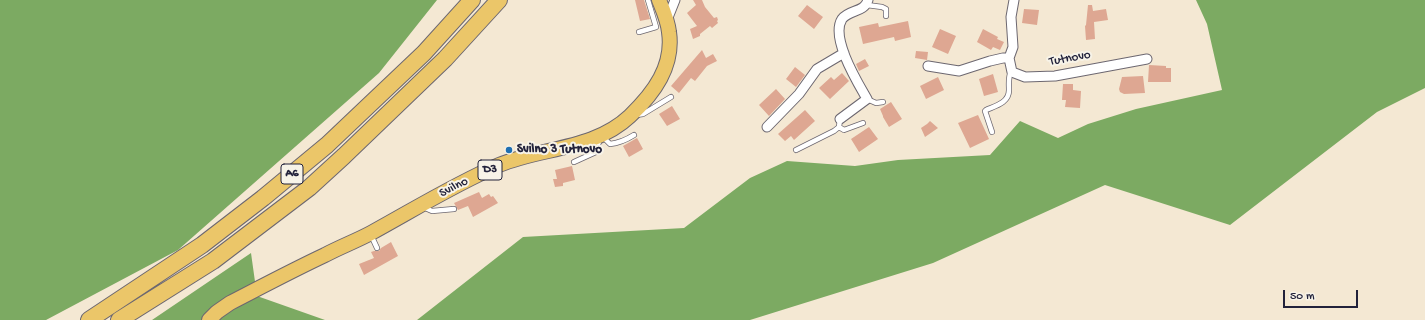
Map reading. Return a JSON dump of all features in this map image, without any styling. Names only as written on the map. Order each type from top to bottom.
[{"type":"highway","name":"A6","points":[[89,320],[202,245],[263,198],[327,145],[424,53],[472,0]]},
{"type":"highway","name":"A6","points":[[119,320],[213,261],[309,188],[445,59],[499,0]]},
{"type":"main road","name":"Svilno","points":[[210,319],[222,308],[251,292],[506,163],[526,156],[576,146],[601,136],[614,128],[630,116],[654,88],[664,73],[669,59],[669,31],[660,0]]},
{"type":"street","points":[[667,20],[675,0]]},
{"type":"street","points":[[1011,69],[1009,58],[1013,47],[1011,17],[1014,0]]},
{"type":"street","points":[[839,124],[867,100],[851,72],[844,53],[839,28],[842,20],[847,15],[863,8],[868,2]]},
{"type":"street","points":[[767,127],[799,94],[817,69],[844,53]]},
{"type":"street","points":[[928,66],[959,71],[1003,58],[1009,58]]},
{"type":"street","name":"Tutnovo","points":[[1011,69],[1012,72],[1025,77],[1055,76],[1147,59]]},
{"type":"lane","points":[[638,32],[656,27],[648,0]]},
{"type":"lane","points":[[868,2],[886,9],[886,16]]},
{"type":"lane","points":[[992,132],[985,111],[1001,104],[1007,98],[1009,90],[1008,78],[1011,69]]},
{"type":"lane","points":[[630,116],[643,114],[671,97]]},
{"type":"lane","points":[[867,100],[876,103],[882,102]]},
{"type":"lane","points":[[796,150],[834,131],[839,124],[844,130],[863,123]]},
{"type":"lane","points":[[574,162],[596,152],[601,136],[610,144],[615,144],[634,135]]},
{"type":"lane","points":[[419,206],[432,211],[454,209]]},
{"type":"lane","points":[[370,233],[377,248]]},
{"type":"green space","points":[[0,0],[437,0],[379,73],[178,250],[46,320],[0,320]]},
{"type":"green space","points":[[1196,0],[1425,0],[1425,88],[1377,112],[1230,225],[1105,185],[933,263],[750,320],[417,320],[523,237],[684,228],[750,178],[787,161],[855,166],[898,160],[990,155],[1020,121],[1058,138],[1088,124],[1136,109],[1222,90],[1207,24]]},
{"type":"green space","points":[[251,253],[257,296],[325,320],[152,320]]},
{"type":"building","points":[[635,0],[644,0],[650,19],[640,21]]},
{"type":"building","points":[[693,0],[702,0],[705,7],[714,18],[717,17],[718,23],[712,28],[710,26],[700,34],[700,36],[693,39],[690,29],[697,26],[687,13],[696,5]]},
{"type":"building","points":[[807,5],[823,17],[814,29],[798,16]]},
{"type":"building","points":[[1088,5],[1092,5],[1093,11],[1106,9],[1108,20],[1094,22],[1095,39],[1086,40],[1085,26]]},
{"type":"building","points":[[1024,9],[1039,10],[1037,25],[1022,23]]},
{"type":"building","points":[[908,21],[911,37],[895,41],[894,37],[863,44],[859,27],[878,23],[879,27]]},
{"type":"building","points":[[940,29],[956,36],[948,54],[932,47]]},
{"type":"building","points":[[983,29],[1004,42],[1000,50],[993,47],[991,50],[977,42]]},
{"type":"building","points":[[702,50],[706,58],[713,54],[717,61],[707,66],[695,81],[691,78],[679,93],[671,86]]},
{"type":"building","points":[[916,51],[928,52],[927,60],[915,58]]},
{"type":"building","points":[[865,59],[869,66],[859,71],[856,64]]},
{"type":"building","points":[[1149,65],[1166,66],[1166,68],[1171,68],[1171,82],[1148,82]]},
{"type":"building","points":[[795,67],[805,75],[796,87],[786,79]]},
{"type":"building","points":[[842,73],[849,81],[830,99],[819,88],[831,77],[834,80]]},
{"type":"building","points":[[993,74],[998,92],[984,96],[979,79]]},
{"type":"building","points":[[1143,76],[1145,93],[1124,94],[1120,92],[1119,89],[1122,77]]},
{"type":"building","points":[[938,77],[944,90],[926,99],[920,86]]},
{"type":"building","points":[[1063,84],[1073,84],[1073,90],[1081,91],[1080,108],[1065,107],[1066,100],[1062,100]]},
{"type":"building","points":[[776,89],[785,99],[769,116],[759,105]]},
{"type":"building","points":[[891,102],[902,119],[889,127],[880,109]]},
{"type":"building","points":[[672,106],[680,119],[667,126],[659,114]]},
{"type":"building","points":[[805,110],[815,121],[794,140],[791,136],[785,141],[778,134]]},
{"type":"building","points":[[978,115],[989,139],[970,148],[958,123]]},
{"type":"building","points":[[930,121],[938,128],[925,137],[921,128]]},
{"type":"building","points":[[869,127],[878,139],[859,152],[851,139]]},
{"type":"building","points":[[637,138],[643,149],[629,157],[623,146]]},
{"type":"building","points":[[572,166],[575,180],[563,183],[563,186],[555,187],[553,179],[557,179],[555,170]]},
{"type":"building","points":[[479,192],[482,198],[489,194],[491,197],[493,196],[498,203],[473,217],[468,206],[458,210],[454,203]]},
{"type":"building","points":[[391,242],[398,256],[364,275],[359,264],[374,258],[371,252],[379,251]]},
{"type":"place","name":"Svilno 3 Tutnovo","points":[[509,150]]}]
